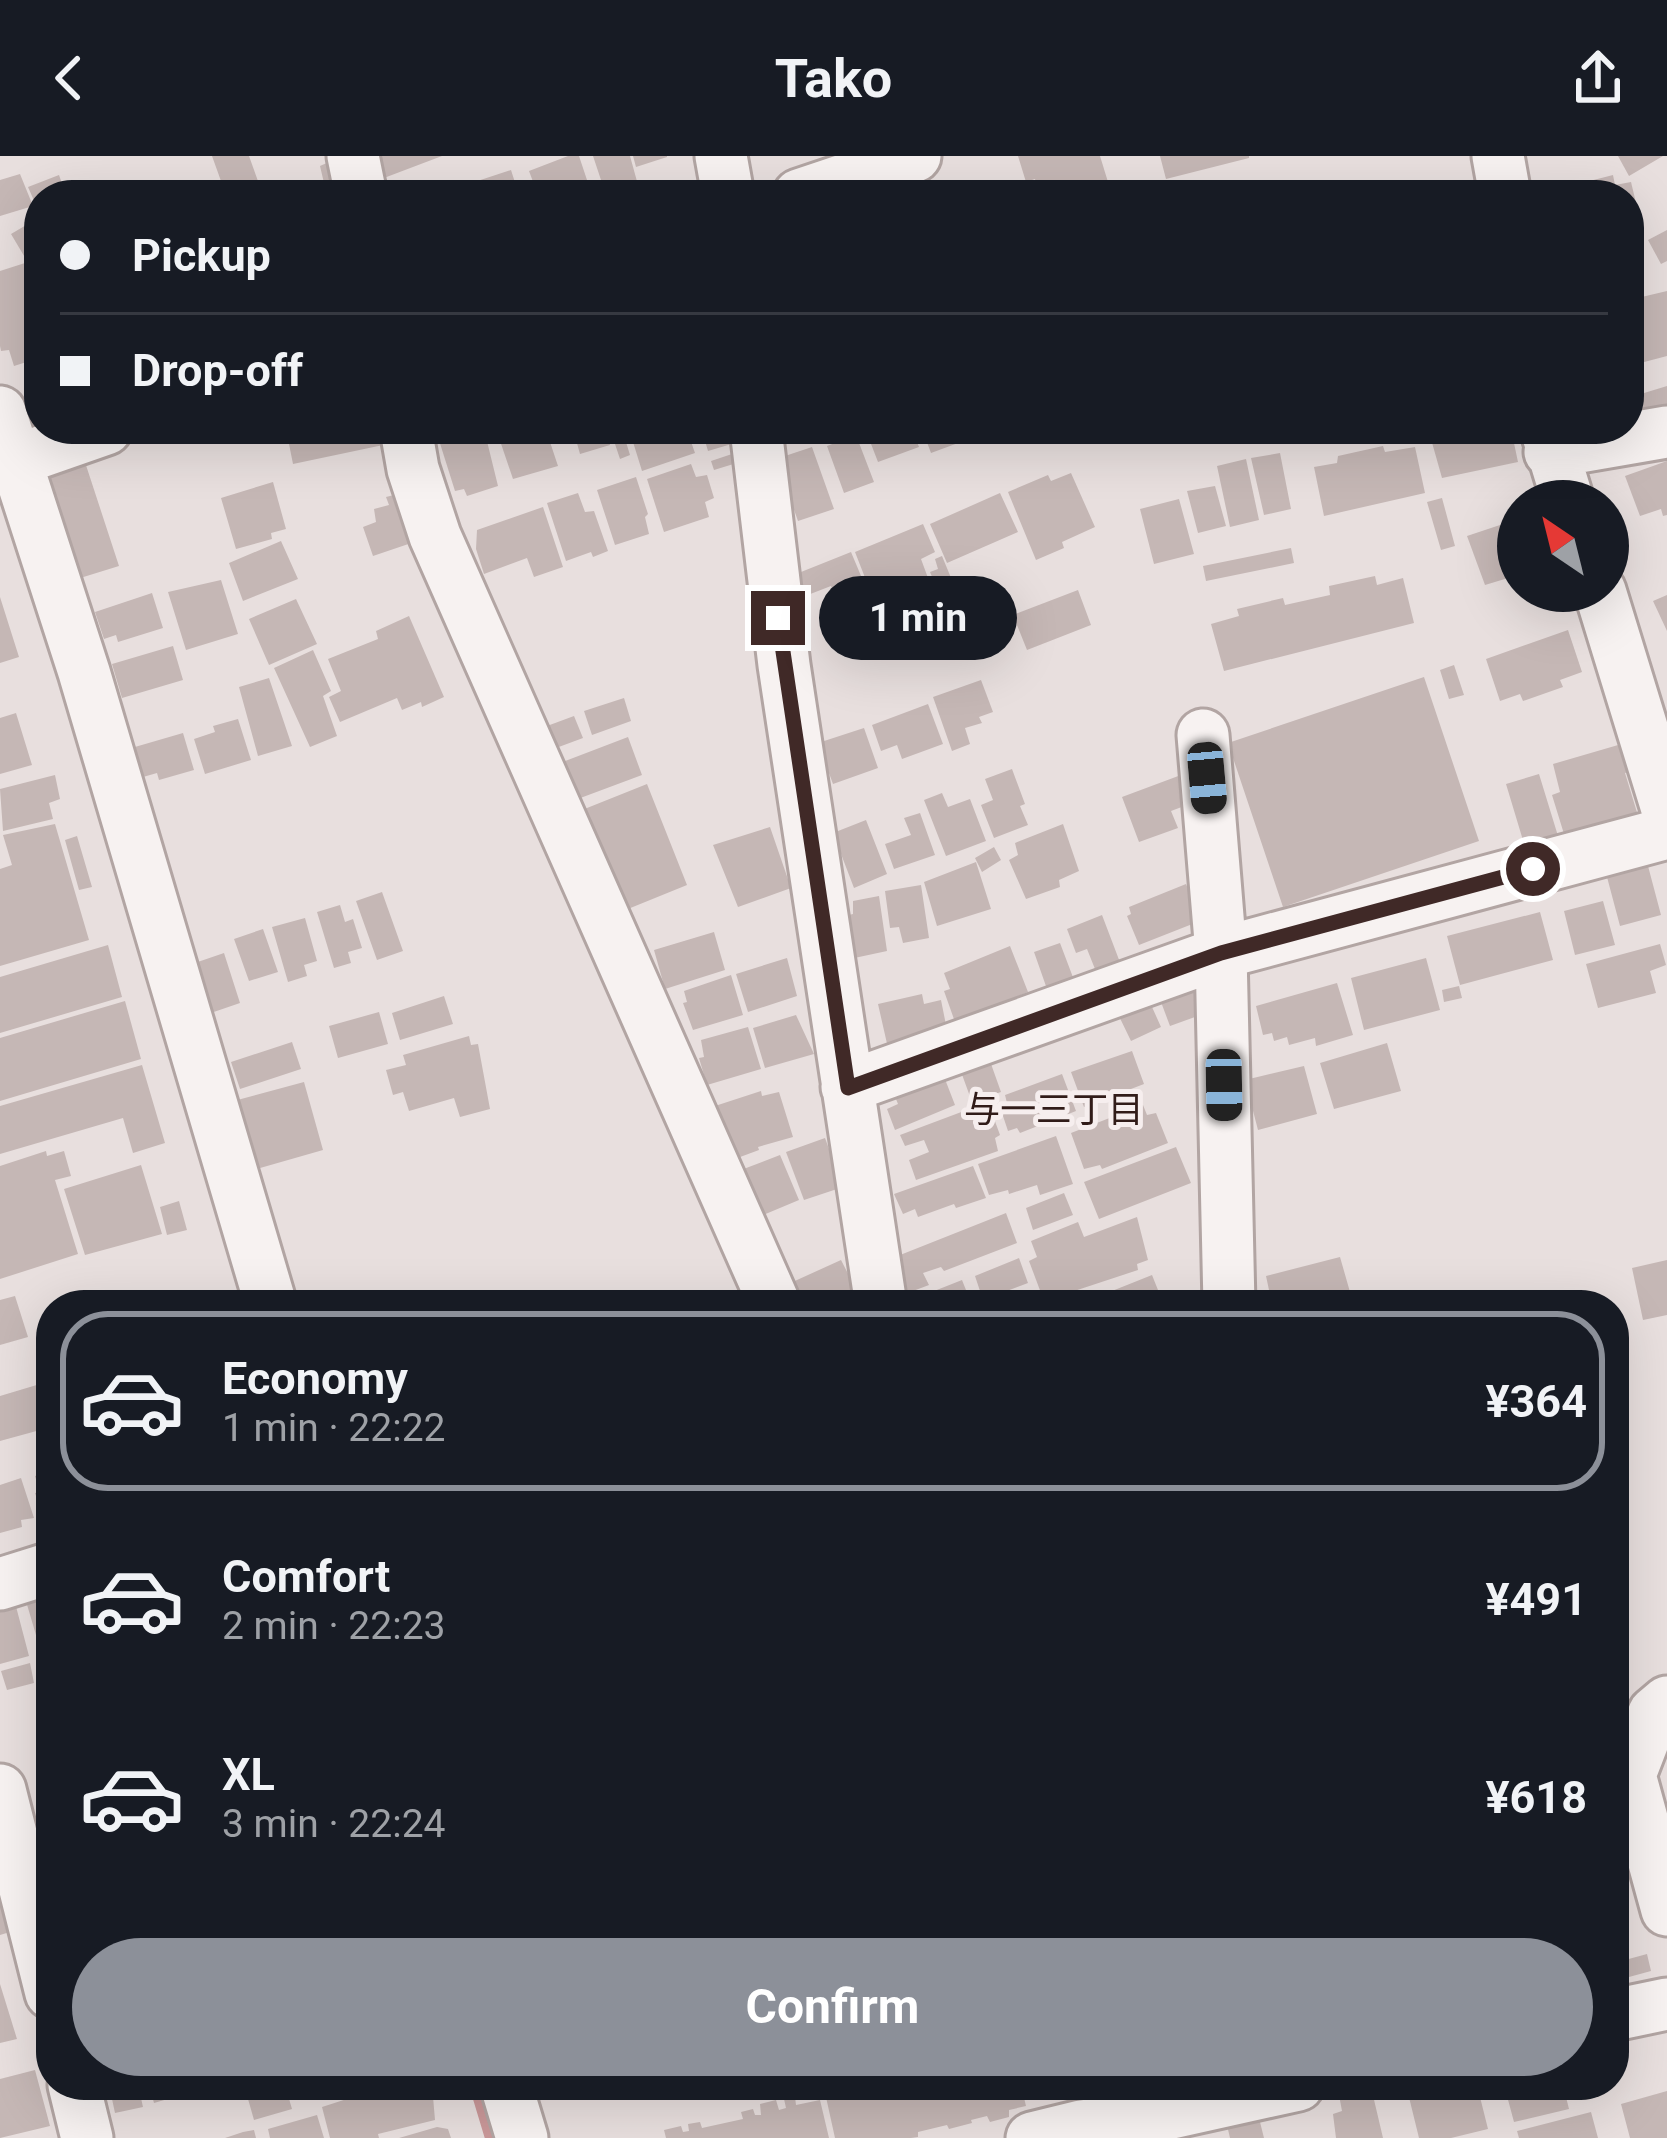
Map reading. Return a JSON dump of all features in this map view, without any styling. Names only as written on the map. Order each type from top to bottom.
[{"type":"street","points":[[844,180],[915,156]]},
{"type":"street","points":[[0,412],[7,464],[83,672],[267,1290]]},
{"type":"street","points":[[7,464],[64,444]]},
{"type":"street","points":[[409,444],[435,536],[768,1290]]},
{"type":"street","points":[[758,444],[784,665],[879,1290]]},
{"type":"street","points":[[1549,444],[1561,480]]},
{"type":"street","points":[[1606,612],[1667,809]]},
{"type":"street","points":[[1203,735],[1221,953],[1228,1290]]},
{"type":"street","points":[[848,1088],[1221,953],[1667,833]]},
{"type":"street","points":[[0,1584],[36,1573]]},
{"type":"street","points":[[1667,1702],[1654,1713],[1630,1775],[1667,1910]]},
{"type":"street","points":[[0,1790],[10,1873],[36,1936]]},
{"type":"street","points":[[1629,2012],[1667,2003]]},
{"type":"street","points":[[78,2100],[87,2138]]},
{"type":"street","points":[[511,2100],[522,2138]]},
{"type":"street","points":[[1066,2122],[1160,2100]]},
{"type":"building","points":[[212,156],[249,156],[258,180],[221,180]]},
{"type":"building","points":[[368,156],[442,156],[379,180]]},
{"type":"building","points":[[579,156],[587,180],[532,180],[529,171]]},
{"type":"building","points":[[593,156],[630,156],[637,180],[601,180]]},
{"type":"building","points":[[633,156],[667,156],[667,157],[636,167]]},
{"type":"building","points":[[1018,156],[1100,156],[1107,180],[1035,179],[1025,180]]},
{"type":"building","points":[[1160,156],[1249,156],[1249,158],[1166,179]]},
{"type":"building","points":[[1618,156],[1663,156],[1629,176]]},
{"type":"building","points":[[329,162],[334,180],[323,180],[320,166]]},
{"type":"building","points":[[511,170],[514,180],[481,180]]},
{"type":"building","points":[[20,174],[24,209],[0,216],[0,180]]},
{"type":"building","points":[[24,226],[24,256],[11,234]]},
{"type":"building","points":[[1667,230],[1667,261],[1661,264],[1648,240]]},
{"type":"building","points":[[24,263],[24,363],[14,366],[9,350],[1,351],[0,346],[0,271]]},
{"type":"building","points":[[1667,291],[1667,356],[1644,362],[1644,296]]},
{"type":"building","points":[[1667,386],[1667,408],[1644,415],[1644,393]]},
{"type":"building","points":[[289,444],[388,444],[293,464]]},
{"type":"building","points":[[440,444],[488,444],[498,486],[467,496],[464,489],[455,491]]},
{"type":"building","points":[[501,444],[551,444],[558,466],[513,479]]},
{"type":"building","points":[[577,444],[610,444],[610,445],[580,454]]},
{"type":"building","points":[[615,444],[627,444],[630,455],[620,459]]},
{"type":"building","points":[[634,444],[692,444],[695,453],[642,471]]},
{"type":"building","points":[[706,444],[732,444],[708,451]]},
{"type":"building","points":[[859,444],[874,482],[844,493],[827,446]]},
{"type":"building","points":[[871,444],[918,444],[919,447],[878,462]]},
{"type":"building","points":[[928,444],[955,444],[931,453]]},
{"type":"building","points":[[1432,444],[1514,444],[1518,462],[1442,478]]},
{"type":"building","points":[[1383,446],[1385,452],[1415,447],[1425,493],[1324,516],[1314,467]]},
{"type":"building","points":[[812,447],[834,509],[798,521],[776,459]]},
{"type":"building","points":[[735,453],[740,462],[714,470],[711,461]]},
{"type":"building","points":[[1280,453],[1291,509],[1264,515],[1251,458]]},
{"type":"building","points":[[83,456],[119,566],[77,579],[38,471]]},
{"type":"building","points":[[1246,459],[1259,520],[1230,527],[1217,466]]},
{"type":"building","points":[[1667,461],[1667,515],[1661,509],[1640,516],[1625,476]]},
{"type":"building","points":[[691,464],[696,477],[707,475],[714,498],[705,502],[709,517],[664,532],[647,479]]},
{"type":"building","points":[[1071,473],[1095,527],[1036,560],[1008,492],[1048,475],[1051,481]]},
{"type":"building","points":[[636,477],[649,534],[615,545],[597,490]]},
{"type":"building","points":[[273,482],[286,529],[271,533],[272,539],[236,549],[221,498]]},
{"type":"building","points":[[1215,486],[1226,526],[1198,533],[1187,491]]},
{"type":"building","points":[[414,490],[432,536],[373,556],[363,527],[376,522],[374,509],[389,505],[386,497]]},
{"type":"building","points":[[578,493],[585,512],[594,511],[608,551],[566,561],[547,503]]},
{"type":"building","points":[[1000,493],[1018,532],[947,563],[930,524]]},
{"type":"building","points":[[1442,498],[1455,546],[1441,550],[1427,502]]},
{"type":"building","points":[[1179,499],[1194,554],[1154,564],[1140,509]]},
{"type":"building","points":[[543,507],[563,567],[534,577],[527,558],[484,574],[476,549],[477,530]]},
{"type":"building","points":[[923,524],[935,552],[921,559],[928,578],[899,590],[897,584],[871,593],[855,552]]},
{"type":"building","points":[[1497,526],[1497,581],[1485,585],[1467,536]]},
{"type":"building","points":[[281,541],[298,579],[243,601],[229,563]]},
{"type":"building","points":[[1291,548],[1294,563],[1206,581],[1203,566]]},
{"type":"building","points":[[851,552],[874,607],[845,619],[831,586],[800,598],[791,576]]},
{"type":"building","points":[[942,556],[956,590],[940,596],[930,572],[938,569],[935,559]]},
{"type":"building","points":[[1375,576],[1377,585],[1403,578],[1414,623],[1224,671],[1211,624],[1239,616],[1237,609],[1283,598],[1285,605],[1330,595],[1329,586]]},
{"type":"building","points":[[221,580],[238,634],[186,650],[168,592]]},
{"type":"building","points":[[1078,590],[1091,625],[1027,650],[1013,615]]},
{"type":"building","points":[[152,593],[163,628],[118,642],[116,635],[104,639],[95,612]]},
{"type":"building","points":[[1667,595],[1667,631],[1653,601]]},
{"type":"building","points":[[0,597],[19,657],[0,663]]},
{"type":"building","points":[[296,599],[317,644],[269,665],[249,619]]},
{"type":"building","points":[[409,616],[444,697],[402,710],[397,698],[340,722],[329,697],[341,691],[328,659],[378,639],[376,631]]},
{"type":"building","points":[[1568,630],[1582,672],[1560,680],[1563,687],[1523,701],[1520,694],[1500,701],[1486,659]]},
{"type":"building","points":[[173,646],[183,680],[122,698],[112,664]]},
{"type":"building","points":[[313,650],[331,691],[323,696],[337,736],[310,747],[274,668]]},
{"type":"building","points":[[1454,665],[1464,695],[1449,699],[1440,670]]},
{"type":"building","points":[[1424,677],[1479,841],[1283,907],[1228,743]]},
{"type":"building","points":[[269,678],[292,746],[258,756],[239,687]]},
{"type":"building","points":[[981,680],[993,712],[979,717],[982,723],[965,728],[970,744],[952,751],[933,697]]},
{"type":"building","points":[[624,698],[631,721],[592,735],[584,711]]},
{"type":"building","points":[[928,704],[943,744],[902,759],[897,745],[881,751],[872,725]]},
{"type":"building","points":[[16,713],[32,765],[0,774],[0,718]]},
{"type":"building","points":[[574,716],[583,738],[556,748],[547,726]]},
{"type":"building","points":[[238,719],[251,760],[205,774],[194,739],[215,732],[213,726]]},
{"type":"building","points":[[864,728],[878,768],[833,784],[818,743]]},
{"type":"building","points":[[183,733],[194,770],[159,780],[157,773],[136,779],[128,749]]},
{"type":"building","points":[[628,737],[642,775],[575,800],[560,763]]},
{"type":"building","points":[[1625,743],[1634,771],[1625,773],[1639,819],[1564,834],[1552,795],[1560,792],[1553,764]]},
{"type":"building","points":[[1012,769],[1028,825],[994,838],[981,805],[993,800],[985,779]]},
{"type":"building","points":[[1539,774],[1558,836],[1525,847],[1506,784]]},
{"type":"building","points":[[55,775],[60,799],[49,803],[53,819],[3,831],[0,789]]},
{"type":"building","points":[[1181,775],[1187,805],[1171,811],[1178,828],[1139,842],[1122,797]]},
{"type":"building","points":[[647,784],[687,885],[623,911],[582,810]]},
{"type":"building","points":[[942,793],[948,807],[970,799],[986,841],[946,856],[924,800]]},
{"type":"building","points":[[920,813],[935,855],[894,869],[885,844],[911,835],[904,818]]},
{"type":"building","points":[[866,820],[887,874],[854,888],[833,833]]},
{"type":"building","points":[[55,824],[89,940],[0,966],[0,869],[12,865],[3,835]]},
{"type":"building","points":[[1063,824],[1079,871],[1059,880],[1060,887],[1026,899],[1009,860],[1018,855],[1015,843]]},
{"type":"building","points":[[770,827],[791,888],[738,907],[713,845]]},
{"type":"building","points":[[77,836],[92,887],[79,890],[65,840]]},
{"type":"building","points":[[994,847],[1001,860],[982,872],[975,858]]},
{"type":"building","points":[[976,862],[991,909],[937,926],[924,882]]},
{"type":"building","points":[[1648,866],[1661,915],[1620,926],[1607,877]]},
{"type":"building","points":[[1186,884],[1200,921],[1139,945],[1127,916],[1129,907]]},
{"type":"building","points":[[921,885],[929,938],[903,943],[899,927],[890,928],[885,891]]},
{"type":"building","points":[[382,892],[403,951],[377,960],[356,901]]},
{"type":"building","points":[[879,896],[887,951],[845,960],[840,917],[853,914],[853,901]]},
{"type":"building","points":[[1603,901],[1615,945],[1575,955],[1564,911]]},
{"type":"building","points":[[340,905],[345,922],[353,919],[362,948],[348,952],[351,963],[334,968],[317,912]]},
{"type":"building","points":[[1540,912],[1553,960],[1460,985],[1447,936]]},
{"type":"building","points":[[1102,915],[1121,965],[1097,974],[1087,949],[1076,953],[1067,929]]},
{"type":"building","points":[[305,918],[317,961],[304,965],[307,976],[288,982],[272,927]]},
{"type":"building","points":[[263,929],[278,972],[249,981],[234,939]]},
{"type":"building","points":[[714,932],[725,970],[665,989],[654,950]]},
{"type":"building","points":[[1060,943],[1074,980],[1047,989],[1034,952]]},
{"type":"building","points":[[1660,944],[1666,965],[1650,971],[1656,993],[1598,1008],[1586,964]]},
{"type":"building","points":[[108,945],[122,997],[0,1033],[0,977]]},
{"type":"building","points":[[1010,946],[1028,992],[955,1022],[944,991],[950,989],[944,973]]},
{"type":"building","points":[[224,953],[240,1003],[205,1015],[189,965]]},
{"type":"building","points":[[787,958],[797,996],[748,1012],[736,974]]},
{"type":"building","points":[[1426,958],[1440,1010],[1364,1030],[1351,978]]},
{"type":"building","points":[[731,975],[743,1015],[693,1030],[683,1003],[687,1002],[684,991]]},
{"type":"building","points":[[1337,983],[1353,1035],[1316,1046],[1315,1038],[1289,1045],[1287,1037],[1274,1041],[1272,1033],[1263,1035],[1256,1006]]},
{"type":"building","points":[[1459,986],[1462,998],[1444,1002],[1442,990]]},
{"type":"building","points":[[1197,989],[1206,1013],[1170,1026],[1161,1002]]},
{"type":"building","points":[[922,994],[924,1004],[941,1000],[948,1035],[888,1048],[878,1004]]},
{"type":"building","points":[[444,996],[453,1024],[400,1040],[392,1013]]},
{"type":"building","points":[[1148,998],[1161,1027],[1131,1041],[1117,1012]]},
{"type":"building","points":[[125,1001],[141,1059],[0,1101],[0,1038]]},
{"type":"building","points":[[379,1012],[388,1044],[338,1058],[329,1026]]},
{"type":"building","points":[[796,1015],[814,1054],[765,1068],[753,1028]]},
{"type":"building","points":[[748,1027],[761,1069],[707,1085],[699,1058],[704,1057],[701,1040]]},
{"type":"building","points":[[469,1036],[471,1045],[478,1044],[490,1109],[460,1117],[454,1098],[409,1111],[403,1092],[393,1095],[386,1070],[406,1065],[403,1055]]},
{"type":"building","points":[[292,1042],[301,1069],[240,1089],[231,1062]]},
{"type":"building","points":[[1387,1043],[1401,1091],[1334,1109],[1320,1063]]},
{"type":"building","points":[[985,1047],[1001,1092],[972,1102],[956,1058]]},
{"type":"building","points":[[1132,1051],[1144,1084],[1084,1107],[1071,1072]]},
{"type":"building","points":[[142,1065],[165,1143],[133,1153],[123,1118],[0,1154],[0,1106]]},
{"type":"building","points":[[1304,1066],[1317,1114],[1258,1130],[1245,1080]]},
{"type":"building","points":[[943,1074],[955,1105],[895,1130],[887,1109],[898,1104],[894,1094]]},
{"type":"building","points":[[1062,1074],[1076,1111],[1020,1133],[1017,1128],[1008,1131],[1001,1110],[1008,1107],[1005,1095]]},
{"type":"building","points":[[304,1082],[323,1150],[250,1171],[230,1102]]},
{"type":"building","points":[[761,1091],[762,1096],[779,1092],[793,1137],[732,1160],[715,1106]]},
{"type":"building","points":[[988,1102],[1000,1135],[995,1138],[998,1151],[916,1180],[909,1160],[929,1152],[924,1140],[905,1146],[900,1135]]},
{"type":"building","points":[[1143,1105],[1147,1115],[1156,1113],[1168,1143],[1102,1169],[1100,1165],[1084,1169],[1071,1133]]},
{"type":"building","points":[[1056,1136],[1073,1184],[1040,1195],[1037,1185],[989,1195],[978,1164]]},
{"type":"building","points":[[825,1138],[843,1187],[804,1200],[786,1152]]},
{"type":"building","points":[[1176,1147],[1191,1183],[1099,1219],[1084,1182]]},
{"type":"building","points":[[46,1151],[47,1156],[64,1151],[71,1176],[55,1180],[78,1254],[0,1279],[0,1166]]},
{"type":"building","points":[[780,1155],[799,1200],[756,1218],[741,1170]]},
{"type":"building","points":[[141,1165],[162,1234],[85,1255],[64,1189]]},
{"type":"building","points":[[973,1166],[986,1198],[918,1217],[915,1209],[903,1214],[894,1194]]},
{"type":"building","points":[[1064,1193],[1073,1215],[1033,1230],[1026,1208]]},
{"type":"building","points":[[179,1201],[187,1230],[167,1235],[160,1207]]},
{"type":"building","points":[[1006,1213],[1017,1243],[944,1271],[941,1267],[923,1273],[929,1285],[916,1290],[903,1290],[890,1259]]},
{"type":"building","points":[[1137,1217],[1148,1260],[1137,1264],[1138,1270],[1077,1290],[1040,1290],[1029,1261],[1037,1257],[1031,1241],[1078,1222],[1084,1237]]},
{"type":"building","points":[[1340,1257],[1349,1290],[1269,1290],[1266,1276]]},
{"type":"building","points":[[1019,1258],[1028,1283],[1009,1290],[980,1290],[975,1276]]},
{"type":"building","points":[[841,1260],[856,1290],[793,1290],[786,1285]]},
{"type":"building","points":[[1667,1260],[1667,1315],[1643,1320],[1632,1268]]},
{"type":"building","points":[[1152,1275],[1158,1290],[1114,1290]]},
{"type":"building","points":[[962,1280],[966,1290],[937,1290]]},
{"type":"building","points":[[15,1296],[28,1337],[0,1345],[0,1300]]},
{"type":"building","points":[[36,1385],[36,1431],[0,1441],[0,1396]]},
{"type":"building","points":[[21,1478],[34,1518],[0,1533],[0,1485]]},
{"type":"building","points":[[36,1587],[36,1635],[23,1591]]},
{"type":"building","points":[[13,1595],[29,1656],[0,1664],[0,1599]]},
{"type":"building","points":[[30,1663],[34,1683],[7,1690],[1,1671]]},
{"type":"building","points":[[0,1899],[10,1932],[0,1935]]},
{"type":"building","points":[[1647,1954],[1651,1971],[1629,1977],[1629,1959]]},
{"type":"building","points":[[0,1984],[17,2039],[0,2043]]},
{"type":"building","points":[[35,2070],[36,2100],[43,2100],[50,2126],[0,2138],[0,2079]]},
{"type":"building","points":[[1667,2091],[1667,2138],[1630,2138],[1621,2104]]},
{"type":"building","points":[[112,2100],[141,2100],[143,2107],[115,2113]]},
{"type":"building","points":[[248,2100],[289,2100],[292,2109],[254,2120]]},
{"type":"building","points":[[344,2100],[433,2100],[435,2120],[378,2134],[379,2138],[330,2138],[322,2107]]},
{"type":"building","points":[[776,2100],[779,2110],[786,2108],[784,2100],[795,2100],[796,2105],[820,2100],[829,2138],[666,2138],[664,2130],[681,2126],[683,2132],[689,2131],[688,2124],[700,2122],[702,2128],[743,2119],[741,2112],[753,2109],[761,2115],[760,2104]]},
{"type":"building","points":[[827,2100],[1025,2100],[1026,2106],[1009,2110],[1009,2117],[990,2122],[987,2116],[949,2129],[947,2125],[918,2132],[918,2137],[835,2138]]},
{"type":"building","points":[[1340,2100],[1374,2100],[1383,2138],[1336,2138],[1333,2114],[1342,2111]]},
{"type":"building","points":[[1410,2100],[1481,2100],[1488,2129],[1451,2138],[1419,2138]]},
{"type":"building","points":[[1508,2100],[1567,2100],[1569,2109],[1514,2122]]},
{"type":"building","points":[[1591,2112],[1598,2138],[1519,2138],[1517,2131]]},
{"type":"building","points":[[1258,2114],[1264,2138],[1230,2138],[1226,2121]]},
{"type":"building","points":[[317,2115],[324,2138],[270,2138],[268,2129]]},
{"type":"building","points":[[437,2127],[448,2129],[451,2138],[399,2138]]},
{"type":"building","points":[[254,2130],[256,2138],[225,2138],[243,2132]]},
{"type":"waterway","points":[[480,2100],[491,2138]]},
{"type":"district","name":"与一三丁目","points":[[1054,1110]]},
{"type":"route","points":[[778,618],[848,1088],[1221,953],[1533,869]]}]
